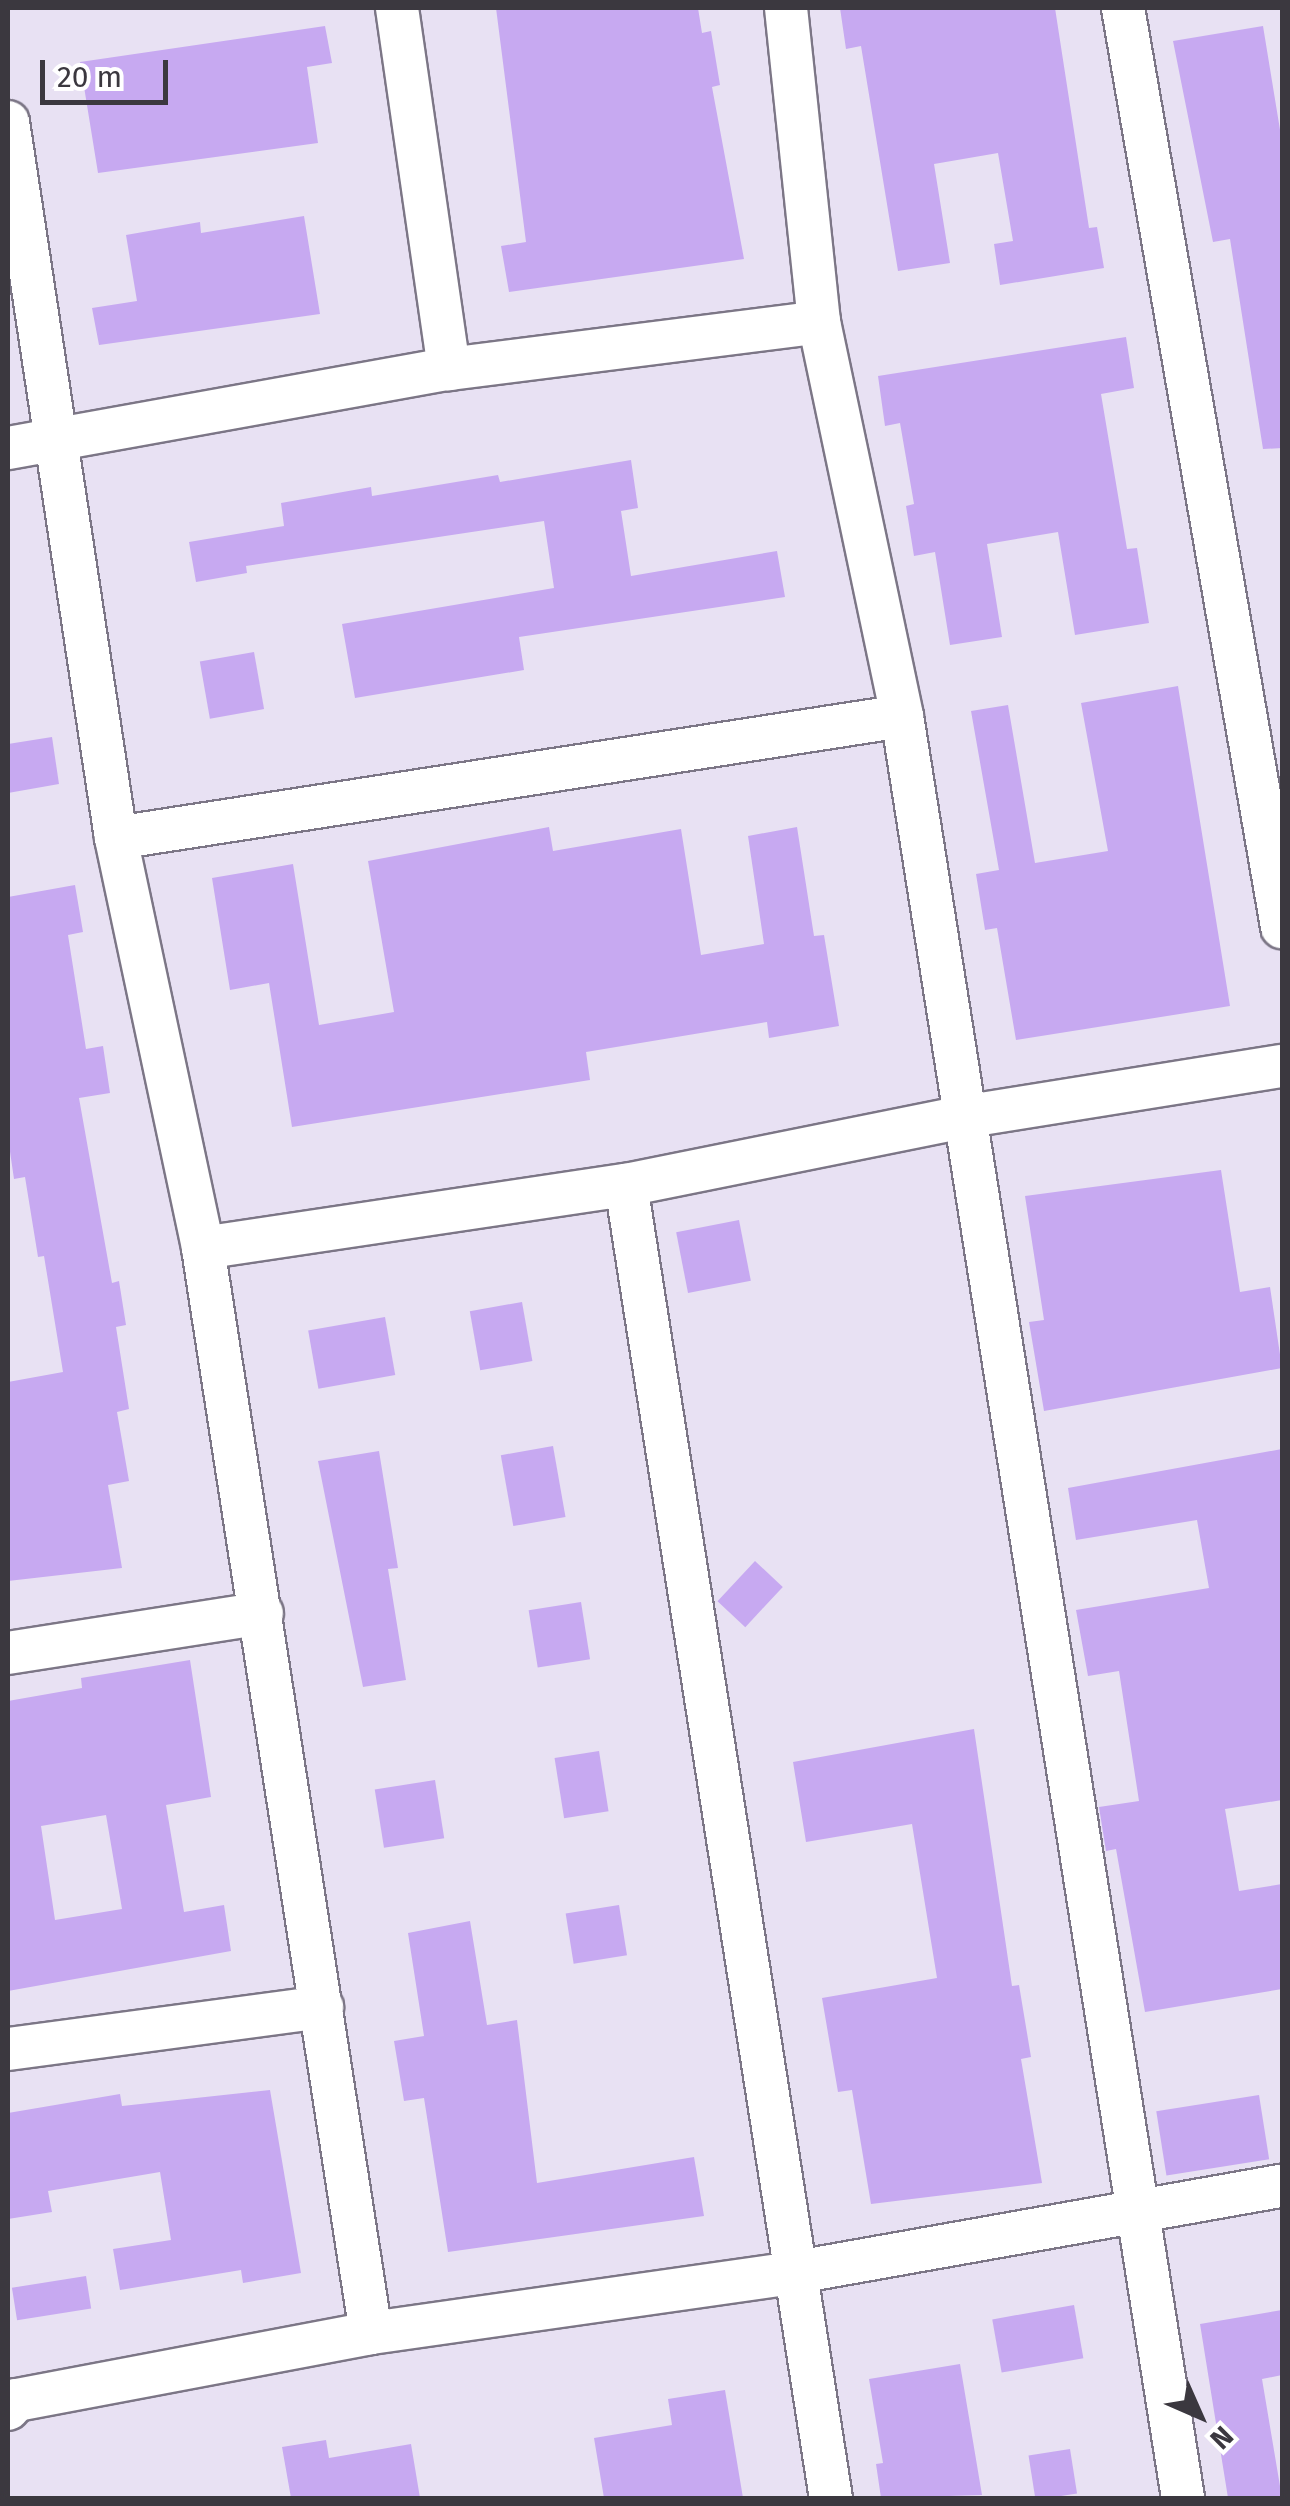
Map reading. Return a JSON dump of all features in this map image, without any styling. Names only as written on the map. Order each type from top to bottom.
[{"type":"street","points":[[397,8],[448,369]]},
{"type":"street","points":[[786,8],[819,322],[902,716],[1135,2214],[1183,2498]]},
{"type":"street","points":[[1123,8],[1282,927]]},
{"type":"street","points":[[8,122],[116,838],[203,1248],[371,2333]]},
{"type":"street","points":[[8,448],[448,369],[819,322]]},
{"type":"street","points":[[116,838],[902,716]]},
{"type":"street","points":[[203,1248],[626,1185],[964,1116],[1282,1066]]},
{"type":"street","points":[[626,1185],[831,2498]]},
{"type":"street","points":[[8,1653],[262,1613]]},
{"type":"street","points":[[8,2049],[322,2008]]},
{"type":"street","points":[[8,2409],[16,2400],[371,2333],[797,2272],[1282,2186]]},
{"type":"building","points":[[496,8],[698,8],[702,33],[711,31],[720,85],[712,87],[744,259],[509,292],[501,246],[526,242]]},
{"type":"building","points":[[840,8],[1055,8],[1089,228],[1097,227],[1104,268],[1000,285],[994,244],[1013,241],[998,153],[934,164],[950,263],[898,271],[861,46],[846,49]]},
{"type":"building","points":[[325,26],[332,63],[307,67],[318,143],[98,173],[80,62]]},
{"type":"building","points":[[1263,26],[1282,142],[1282,448],[1263,449],[1230,239],[1213,242],[1173,41]]},
{"type":"building","points":[[304,216],[320,314],[99,345],[92,308],[137,301],[126,235],[200,222],[201,233]]},
{"type":"building","points":[[1126,337],[1134,388],[1101,394],[1127,549],[1137,548],[1149,623],[1075,635],[1058,532],[987,544],[1002,637],[950,645],[935,552],[914,556],[906,506],[914,504],[900,423],[885,426],[878,376]]},
{"type":"building","points":[[631,460],[638,508],[621,511],[631,576],[777,551],[785,597],[519,637],[524,670],[355,698],[342,624],[554,588],[544,521],[246,566],[247,573],[196,582],[189,542],[284,526],[281,503],[371,487],[372,496],[498,475],[500,482]]},
{"type":"building","points":[[254,652],[264,709],[210,719],[200,662]]},
{"type":"building","points":[[1178,686],[1230,1006],[1016,1040],[997,928],[985,930],[976,874],[999,870],[971,711],[1008,705],[1035,863],[1108,851],[1081,703]]},
{"type":"building","points":[[52,737],[59,784],[8,793],[8,744]]},
{"type":"building","points":[[549,827],[553,851],[681,829],[701,955],[764,944],[748,836],[797,827],[814,936],[824,935],[839,1026],[769,1038],[767,1022],[586,1052],[590,1080],[292,1127],[269,983],[230,990],[212,878],[293,864],[319,1025],[394,1012],[368,861]]},
{"type":"building","points":[[75,885],[83,932],[68,935],[86,1049],[103,1046],[110,1093],[79,1098],[112,1283],[119,1281],[126,1325],[116,1327],[129,1409],[117,1412],[129,1481],[108,1485],[122,1568],[8,1581],[8,1382],[63,1372],[44,1256],[38,1257],[25,1177],[14,1179],[8,1138],[8,897]]},
{"type":"building","points":[[1221,1170],[1240,1292],[1270,1287],[1282,1368],[1044,1411],[1029,1322],[1044,1320],[1025,1196]]},
{"type":"building","points":[[739,1220],[751,1281],[688,1293],[676,1232]]},
{"type":"building","points":[[522,1302],[532,1361],[480,1370],[470,1311]]},
{"type":"building","points":[[385,1317],[395,1375],[318,1389],[308,1331]]},
{"type":"building","points":[[553,1446],[566,1517],[513,1526],[501,1455]]},
{"type":"building","points":[[1282,1449],[1282,1800],[1225,1809],[1239,1891],[1282,1884],[1282,1989],[1145,2012],[1116,1849],[1106,1851],[1099,1807],[1139,1801],[1119,1671],[1088,1676],[1076,1610],[1209,1588],[1197,1520],[1076,1540],[1068,1488]]},
{"type":"building","points":[[379,1451],[398,1568],[388,1569],[406,1680],[363,1687],[318,1461]]},
{"type":"building","points":[[755,1561],[783,1587],[745,1627],[717,1601]]},
{"type":"building","points":[[581,1602],[590,1659],[538,1668],[529,1610]]},
{"type":"building","points":[[190,1660],[211,1797],[166,1805],[184,1912],[224,1905],[231,1951],[8,1991],[8,1701],[82,1688],[81,1678]],"holes":[[[106,1815],[122,1909],[55,1920],[41,1826]]]},
{"type":"building","points":[[974,1729],[1012,1986],[1019,1985],[1031,2057],[1021,2059],[1042,2183],[871,2204],[852,2090],[838,2092],[822,1998],[937,1978],[912,1824],[806,1842],[793,1762]]},
{"type":"building","points":[[599,1751],[609,1811],[564,1818],[555,1758]]},
{"type":"building","points":[[435,1780],[444,1838],[384,1848],[375,1790]]},
{"type":"building","points":[[619,1905],[627,1955],[574,1964],[566,1913]]},
{"type":"building","points":[[470,1921],[487,2025],[517,2020],[537,2183],[694,2157],[704,2216],[448,2252],[424,2098],[404,2101],[394,2041],[424,2036],[408,1933]]},
{"type":"building","points":[[270,2090],[301,2273],[243,2283],[241,2270],[120,2290],[113,2249],[171,2240],[160,2172],[48,2191],[52,2212],[8,2219],[8,2113],[120,2094],[122,2106]]},
{"type":"building","points":[[1259,2095],[1269,2159],[1166,2175],[1156,2111]]},
{"type":"building","points":[[86,2276],[91,2309],[17,2320],[12,2288]]},
{"type":"building","points":[[1074,2305],[1083,2358],[1002,2373],[992,2319]]},
{"type":"building","points":[[1282,2310],[1282,2375],[1262,2379],[1282,2498],[1228,2498],[1200,2324]]},
{"type":"building","points":[[960,2364],[982,2495],[881,2498],[876,2464],[883,2463],[869,2379]]},
{"type":"building","points":[[725,2390],[743,2498],[604,2498],[594,2438],[672,2425],[668,2399]]},
{"type":"building","points":[[326,2440],[329,2458],[411,2444],[420,2498],[291,2498],[282,2447]]},
{"type":"building","points":[[1070,2449],[1077,2493],[1035,2498],[1029,2456]]}]
